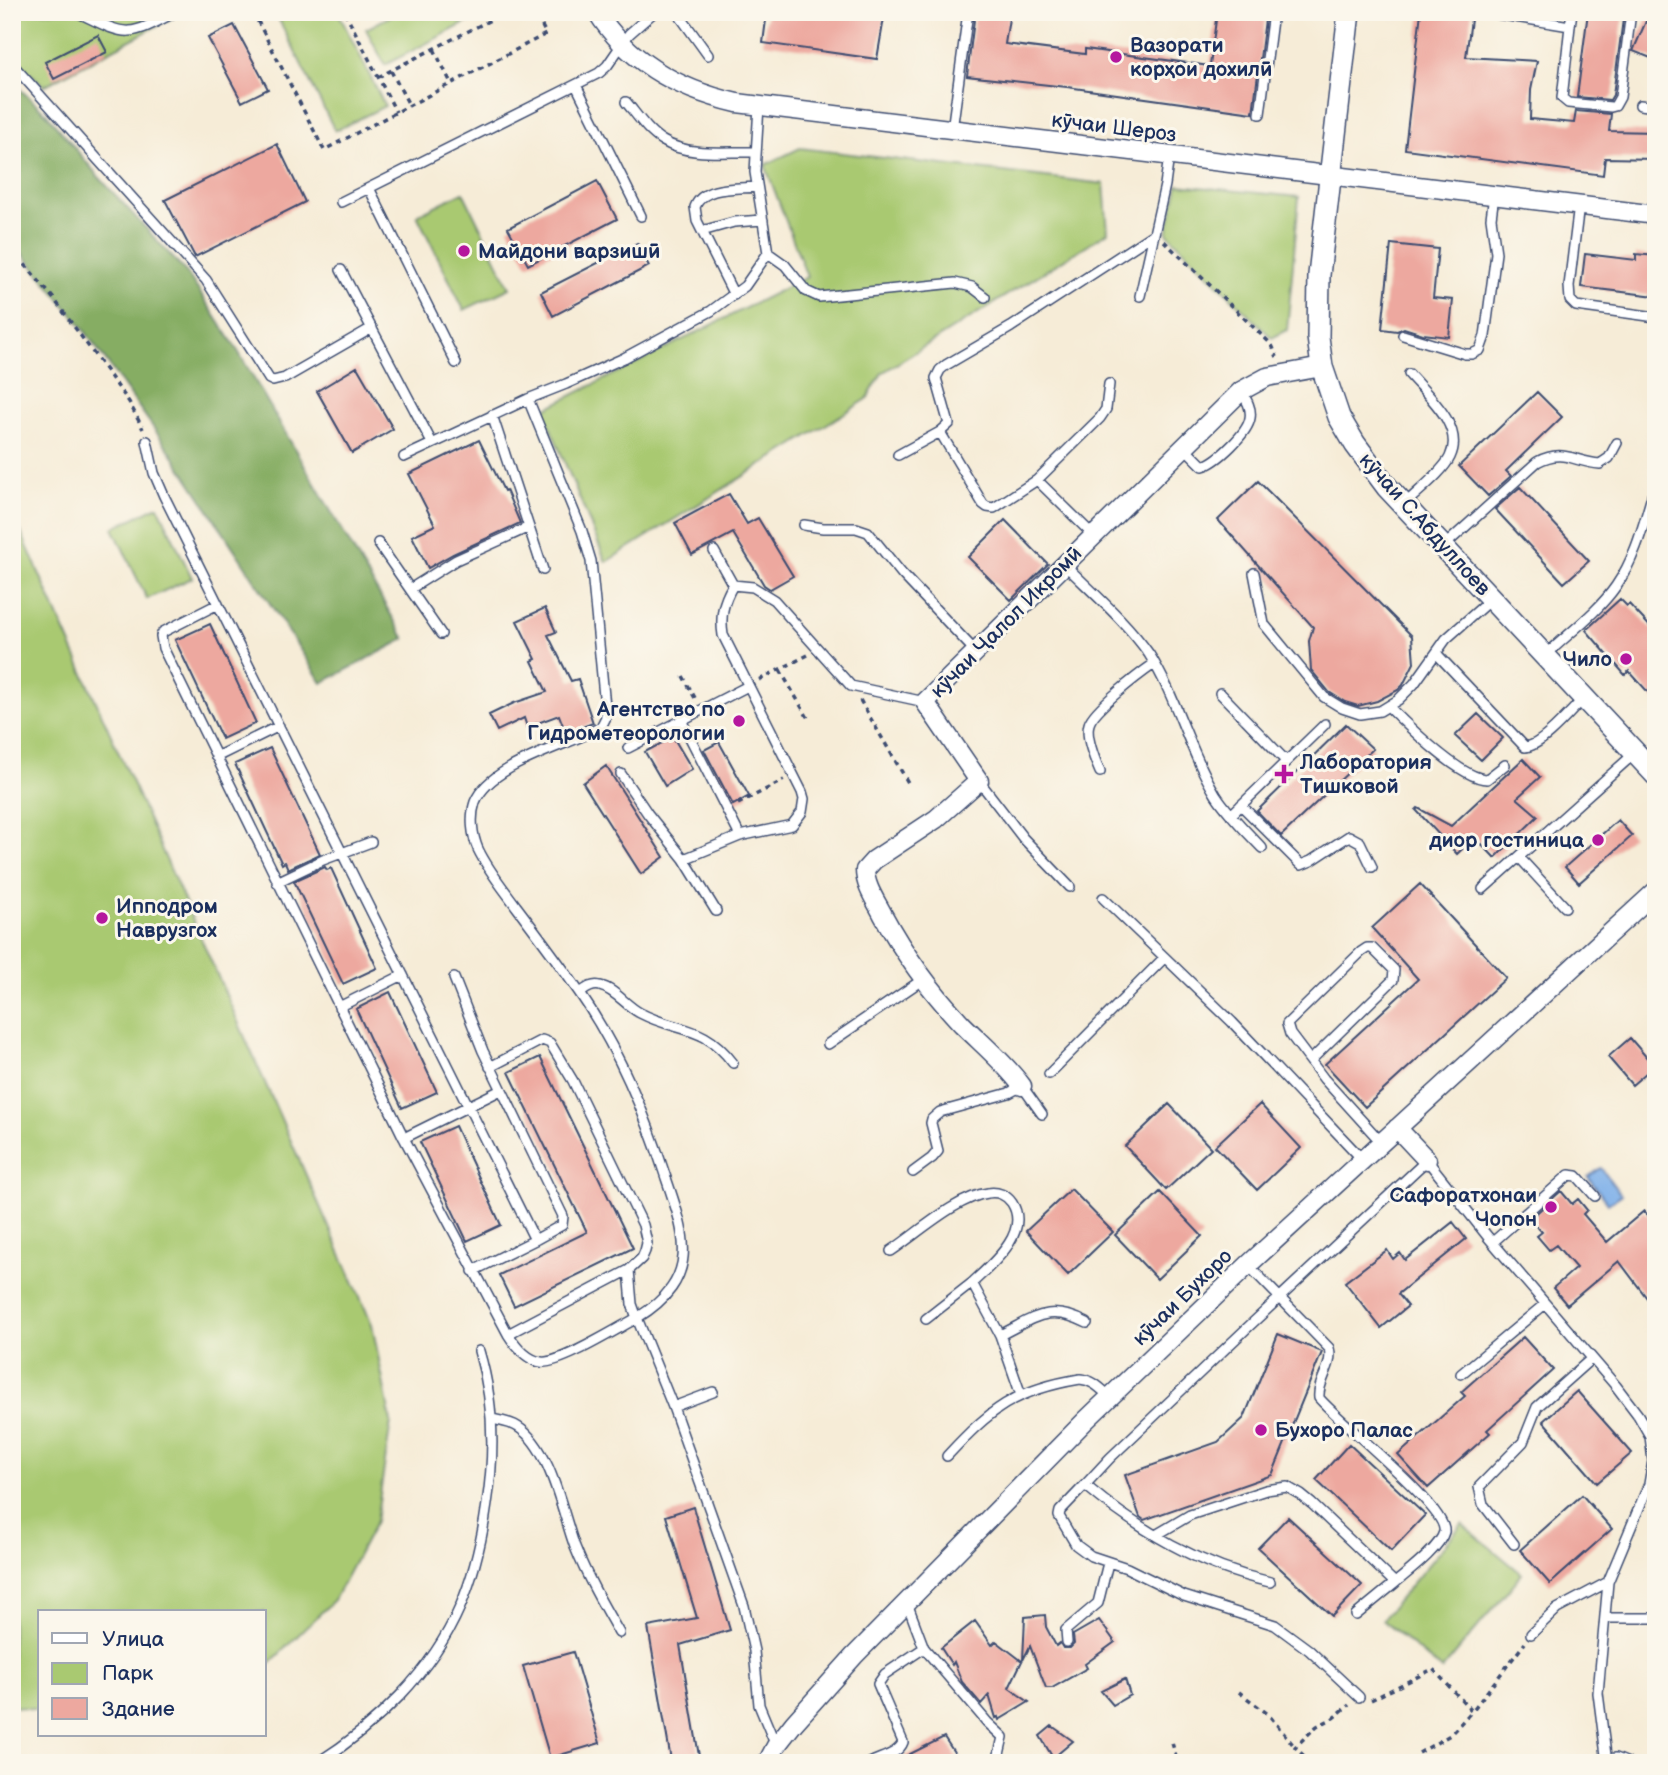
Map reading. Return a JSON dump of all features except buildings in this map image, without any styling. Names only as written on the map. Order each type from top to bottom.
[{"type":"street","name":"кӯчаи Шероз","points":[[597,12],[622,44],[656,72],[678,84],[719,99],[952,130],[1656,215]]},
{"type":"street","points":[[1330,175],[1349,12]]},
{"type":"street","name":"кӯчаи С.Абдуллоев","points":[[1330,175],[1318,289],[1318,337],[1322,367],[1346,431],[1369,464],[1404,505],[1656,775]]},
{"type":"street","name":"кӯчаи Ҷалол Икромӣ","points":[[979,781],[925,702],[1241,391],[1258,380],[1322,367]]},
{"type":"street","points":[[979,781],[936,819],[874,860],[865,870],[867,884],[905,954],[922,979],[1022,1086]]},
{"type":"street","name":"кӯчаи Бухоро","points":[[767,1763],[776,1746],[827,1686],[1110,1396],[1362,1159],[1656,891]]},
{"type":"street","points":[[1397,1128],[1427,1160]]},
{"type":"lane","points":[[77,12],[113,29],[129,33],[175,12]]},
{"type":"lane","points":[[341,202],[604,70],[634,28],[654,12]]},
{"type":"lane","points":[[677,12],[708,55]]},
{"type":"lane","points":[[952,130],[968,12]]},
{"type":"lane","points":[[1260,114],[1273,12]]},
{"type":"lane","points":[[1485,12],[1570,26]]},
{"type":"lane","points":[[1572,12],[1562,98],[1568,103],[1611,107],[1618,103],[1620,97],[1631,12]]},
{"type":"lane","points":[[12,64],[206,279],[273,382],[285,378],[372,328]]},
{"type":"lane","points":[[576,85],[641,216]]},
{"type":"lane","points":[[626,102],[653,133],[671,145],[694,151],[755,152]]},
{"type":"lane","points":[[1640,105],[1656,107]]},
{"type":"lane","points":[[404,457],[492,415],[624,358],[698,319],[734,295],[753,276],[768,253],[757,187],[755,152],[759,106]]},
{"type":"lane","points":[[1140,296],[1169,156]]},
{"type":"lane","points":[[734,295],[697,221],[695,207],[701,197],[719,190],[757,187]]},
{"type":"lane","points":[[369,188],[456,363]]},
{"type":"lane","points":[[1404,335],[1465,354],[1480,350],[1485,336],[1496,253],[1491,218],[1494,195]]},
{"type":"lane","points":[[1579,205],[1569,286],[1570,300],[1576,306],[1656,317]]},
{"type":"lane","points":[[702,231],[734,222],[763,220]]},
{"type":"lane","points":[[898,455],[940,432],[949,424],[936,384],[940,370],[1152,236]]},
{"type":"lane","points":[[768,253],[785,265],[806,291],[819,297],[956,284],[972,287],[985,298]]},
{"type":"lane","points":[[341,270],[432,443]]},
{"type":"lane","points":[[1404,505],[1445,465],[1453,448],[1454,437],[1445,417],[1409,374]]},
{"type":"lane","points":[[940,432],[987,507],[998,506],[1037,480],[1100,418],[1106,409],[1109,384]]},
{"type":"lane","points":[[1184,446],[1203,466],[1210,464],[1236,440],[1247,427],[1251,417],[1241,391]]},
{"type":"lane","points":[[218,604],[168,629],[160,636],[163,648],[404,1138],[508,1334],[532,1359],[544,1363],[560,1358],[637,1318],[660,1302],[678,1275],[684,1258],[681,1226],[662,1164],[634,1091],[614,1049],[580,993],[490,869],[478,848],[473,830],[474,806],[489,783],[521,763],[601,727],[606,717],[592,561],[528,399]]},
{"type":"lane","points":[[492,415],[543,570]]},
{"type":"lane","points":[[147,440],[159,486],[535,1240]]},
{"type":"lane","points":[[1442,547],[1536,462],[1563,455],[1600,464],[1609,457],[1617,443]]},
{"type":"lane","points":[[1037,480],[1093,535]]},
{"type":"lane","points":[[1545,657],[1606,597],[1622,577],[1636,545],[1656,483]]},
{"type":"lane","points":[[804,524],[823,528],[856,527],[868,532],[902,574],[976,652]]},
{"type":"lane","points":[[410,589],[456,559],[529,527]]},
{"type":"lane","points":[[378,543],[441,634]]},
{"type":"lane","points":[[714,551],[733,585]]},
{"type":"lane","points":[[1064,564],[1126,627],[1154,664],[1209,780],[1231,815],[1262,848]]},
{"type":"lane","points":[[1254,573],[1264,624],[1324,697],[1342,708],[1360,714],[1380,711],[1406,692],[1446,639],[1490,599]]},
{"type":"lane","points":[[733,585],[753,587],[774,600],[851,686],[925,702]]},
{"type":"lane","points":[[684,859],[740,836],[786,827],[796,822],[802,812],[804,799],[726,644],[721,626],[723,606],[733,585]]},
{"type":"lane","points":[[1436,653],[1525,747],[1540,741],[1584,698]]},
{"type":"lane","points":[[1100,772],[1088,729],[1091,719],[1121,690],[1154,664]]},
{"type":"lane","points":[[628,748],[748,686]]},
{"type":"lane","points":[[1220,693],[1286,761]]},
{"type":"lane","points":[[1389,706],[1419,736],[1478,778],[1487,779],[1505,765]]},
{"type":"lane","points":[[681,720],[740,836]]},
{"type":"lane","points":[[1231,815],[1325,724]]},
{"type":"lane","points":[[216,757],[279,726]]},
{"type":"lane","points":[[1483,889],[1635,753]]},
{"type":"lane","points":[[621,774],[648,814],[684,859],[716,911]]},
{"type":"lane","points":[[979,781],[1023,838],[1070,887]]},
{"type":"lane","points":[[1241,805],[1301,865],[1349,836],[1360,842],[1372,867]]},
{"type":"lane","points":[[277,882],[323,860],[371,842]]},
{"type":"lane","points":[[1519,857],[1565,907]]},
{"type":"lane","points":[[1103,898],[1232,1022],[1362,1159]]},
{"type":"lane","points":[[1311,1059],[1393,980],[1394,970],[1373,948],[1361,952],[1287,1024],[1290,1034],[1324,1079],[1381,1142]]},
{"type":"lane","points":[[1049,1074],[1164,958]]},
{"type":"lane","points":[[339,1007],[403,975]]},
{"type":"lane","points":[[454,978],[490,1067],[563,1216],[562,1225],[558,1228],[473,1271]]},
{"type":"lane","points":[[828,1044],[922,979]]},
{"type":"lane","points":[[580,993],[592,986],[602,986],[637,1011],[706,1037],[733,1063]]},
{"type":"lane","points":[[490,1067],[542,1040],[553,1048],[573,1081],[643,1225],[647,1243],[642,1258],[629,1270],[508,1334]]},
{"type":"lane","points":[[913,1172],[938,1151],[931,1129],[935,1115],[957,1106],[1009,1093],[1022,1086],[1042,1114]]},
{"type":"lane","points":[[404,1138],[501,1090]]},
{"type":"lane","points":[[1359,1697],[1303,1644],[1275,1625],[1184,1596],[1082,1551],[1060,1520],[1060,1511],[1110,1458],[1427,1160],[1592,1358],[1638,1415],[1650,1436],[1651,1472],[1643,1501],[1608,1582],[1598,1693],[1607,1761],[1616,1758],[1628,1763]]},
{"type":"lane","points":[[1493,1242],[1569,1175],[1577,1176],[1595,1196]]},
{"type":"lane","points":[[891,1251],[965,1201],[988,1192],[1003,1194],[1013,1203],[1017,1217],[1014,1233],[1001,1255],[972,1283],[926,1319]]},
{"type":"lane","points":[[1248,1265],[1329,1348],[1330,1360],[1319,1388],[1320,1398],[1416,1490],[1442,1520],[1444,1527],[1441,1537],[1423,1559],[1356,1615]]},
{"type":"lane","points":[[629,1270],[632,1304],[673,1407],[744,1606],[754,1651],[759,1705],[776,1746]]},
{"type":"lane","points":[[972,1283],[1000,1335],[1021,1395]]},
{"type":"lane","points":[[1461,1374],[1545,1304]]},
{"type":"lane","points":[[1000,1335],[1051,1312],[1069,1314],[1087,1322]]},
{"type":"lane","points":[[317,1763],[361,1732],[394,1702],[437,1648],[460,1609],[477,1554],[486,1512],[492,1461],[489,1387],[479,1351]]},
{"type":"lane","points":[[1514,1544],[1483,1504],[1479,1487],[1523,1442],[1537,1407],[1592,1358]]},
{"type":"lane","points":[[947,1456],[986,1416],[1021,1395],[1080,1379],[1094,1383],[1110,1396]]},
{"type":"lane","points":[[673,1407],[713,1392]]},
{"type":"lane","points":[[492,1419],[525,1432],[540,1452],[582,1564],[618,1633]]},
{"type":"lane","points":[[1086,1485],[1110,1505],[1156,1535],[1207,1562],[1270,1582]]},
{"type":"lane","points":[[1156,1535],[1190,1515],[1266,1490],[1287,1487],[1312,1504],[1395,1583]]},
{"type":"lane","points":[[1068,1642],[1066,1630],[1098,1604],[1108,1563]]},
{"type":"lane","points":[[1531,1634],[1557,1609],[1608,1582]]},
{"type":"lane","points":[[907,1602],[924,1648],[1003,1737],[997,1763]]},
{"type":"lane","points":[[1605,1618],[1656,1618]]},
{"type":"lane","points":[[870,1763],[896,1751],[903,1742],[878,1684],[885,1674],[924,1648]]},
{"type":"path","points":[[253,12],[324,150],[546,34],[535,12]]},
{"type":"path","points":[[345,12],[396,112]]},
{"type":"path","points":[[378,77],[506,12]]},
{"type":"path","points":[[434,49],[451,83]]},
{"type":"path","points":[[391,71],[409,105]]},
{"type":"path","points":[[1152,236],[1165,242],[1272,345],[1281,374]]},
{"type":"path","points":[[12,249],[54,299],[129,402],[147,440]]},
{"type":"path","points":[[748,686],[820,649]]},
{"type":"path","points":[[780,670],[808,718]]},
{"type":"path","points":[[683,676],[701,710]]},
{"type":"path","points":[[851,686],[910,786]]},
{"type":"path","points":[[727,810],[793,775]]},
{"type":"path","points":[[1419,1753],[1450,1735],[1472,1711],[1531,1634]]},
{"type":"path","points":[[1295,1746],[1317,1726],[1332,1719],[1359,1697],[1365,1700],[1376,1698],[1433,1669],[1472,1711]]},
{"type":"path","points":[[1239,1692],[1268,1713],[1311,1763]]},
{"type":"path","points":[[1172,1743],[1178,1763]]},
{"type":"green space","points":[[12,12],[183,12],[44,86],[12,56]]},
{"type":"green space","points":[[275,12],[338,12],[385,106],[335,131]]},
{"type":"green space","points":[[398,12],[487,12],[385,65],[366,29]]},
{"type":"green space","points":[[12,82],[46,113],[98,176],[187,273],[235,346],[405,639],[322,683],[172,454],[77,320],[12,241]]},
{"type":"green space","points":[[800,148],[1104,184],[1108,232],[882,373],[867,399],[606,562],[543,410],[807,277],[765,165]]},
{"type":"green space","points":[[1178,185],[1299,197],[1287,330],[1272,338],[1167,233]]},
{"type":"green space","name":"Майдони варзишӣ","points":[[463,192],[510,288],[464,310],[417,215]]},
{"type":"green space","points":[[158,506],[192,578],[147,599],[113,528]]},
{"type":"green space","name":"Ипподром Наврузгох","points":[[12,512],[372,1324],[391,1422],[376,1521],[334,1600],[270,1663],[266,1666],[266,1610],[38,1610],[38,1710],[12,1706]]},
{"type":"green space","points":[[1462,1524],[1522,1574],[1442,1670],[1382,1620]]},
{"type":"water","points":[[1601,1168],[1621,1195],[1608,1204],[1588,1177]]},
{"type":"place","name":"Вазорати корҳои дохилӣ","points":[[1116,57]]},
{"type":"place","name":"Майдони варзишӣ","points":[[464,251]]},
{"type":"place","name":"Чило","points":[[1626,659]]},
{"type":"place","name":"Агентство по Гидрометеорологии","points":[[739,721]]},
{"type":"place","name":"Лаборатория Тишковой","points":[[1284,774]]},
{"type":"place","name":"диор гостиница","points":[[1598,840]]},
{"type":"place","name":"Ипподром Наврузгох","points":[[102,918]]},
{"type":"place","name":"Сафоратхонаи Чопон","points":[[1551,1207]]},
{"type":"place","name":"Бухоро Палас","points":[[1261,1430]]}]
